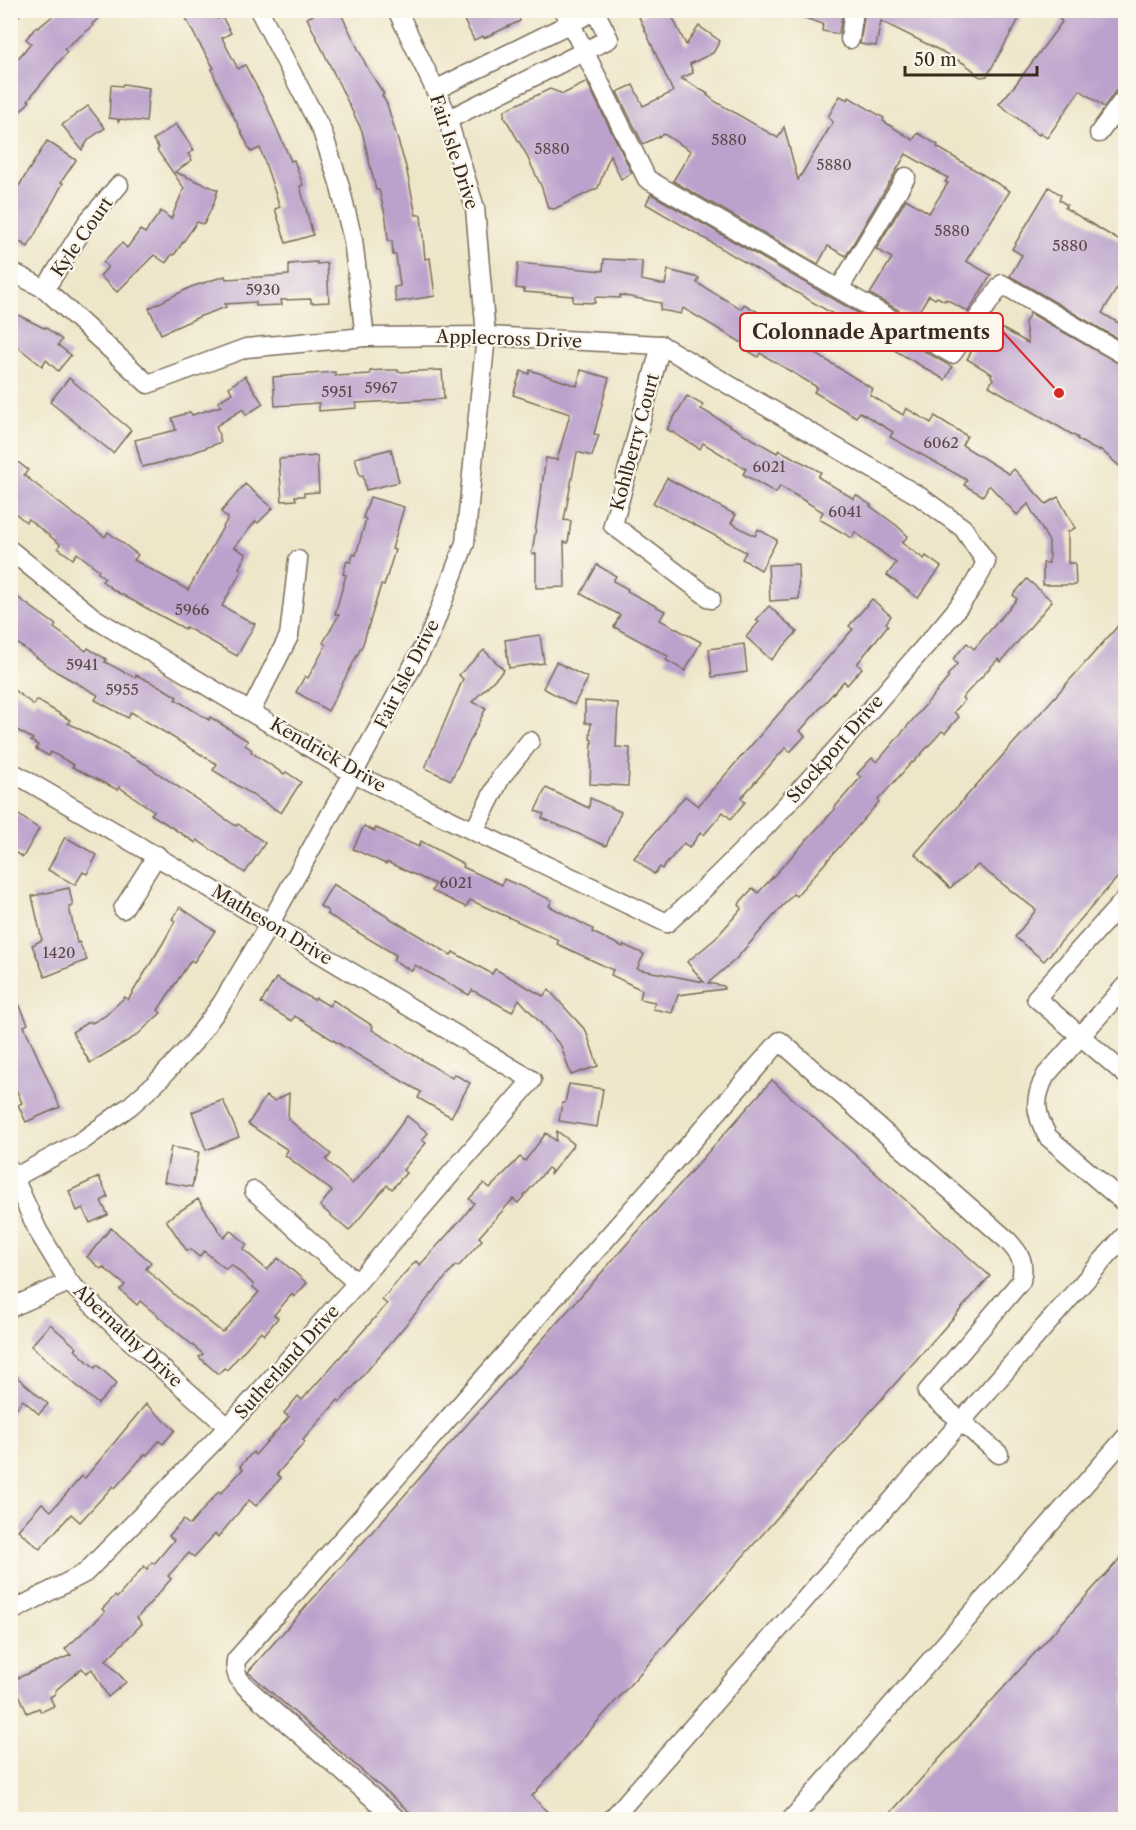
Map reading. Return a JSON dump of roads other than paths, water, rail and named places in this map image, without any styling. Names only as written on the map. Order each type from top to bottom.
[{"type":"street","points":[[260,10],[322,131],[339,183],[353,240],[365,337]]},
{"type":"street","name":"Fair Isle Drive","points":[[12,1176],[81,1141],[130,1106],[158,1081],[193,1043],[222,1003],[269,925],[430,634],[465,543],[486,336],[475,208],[447,120],[397,10]]},
{"type":"street","points":[[850,39],[854,10]]},
{"type":"street","points":[[435,90],[567,17],[596,11],[609,39],[447,120]]},
{"type":"street","points":[[567,17],[647,179],[952,354],[1002,284],[1125,356]]},
{"type":"street","points":[[1099,133],[1125,96]]},
{"type":"street","points":[[839,289],[906,177]]},
{"type":"street","name":"Kyle Court","points":[[45,289],[88,221],[119,184]]},
{"type":"street","name":"Applecross Drive","points":[[10,271],[45,289],[148,384],[246,348],[365,337],[486,336],[661,345],[919,496],[963,528],[986,562]]},
{"type":"street","name":"Kohlberry Court","points":[[661,345],[612,525],[711,599]]},
{"type":"street","name":"Kendrick Drive","points":[[10,550],[94,618],[354,774],[667,923]]},
{"type":"street","points":[[251,711],[288,636],[298,560]]},
{"type":"street","name":"Stockport Drive","points":[[667,923],[753,842],[830,758],[961,602],[986,562]]},
{"type":"street","points":[[474,831],[501,777],[530,741]]},
{"type":"street","name":"Matheson Drive","points":[[10,771],[157,855],[269,925],[532,1080]]},
{"type":"street","points":[[123,909],[157,855]]},
{"type":"street","points":[[1125,898],[1036,998],[1125,1075]]},
{"type":"street","points":[[1125,985],[1046,1075],[1039,1088],[1037,1107],[1041,1125],[1048,1137],[1125,1204]]},
{"type":"street","points":[[398,1820],[247,1688],[238,1678],[235,1668],[236,1660],[780,1041],[1019,1252],[1024,1268],[1021,1281],[927,1392],[999,1454]]},
{"type":"street","name":"Sutherland Drive","points":[[12,1611],[85,1573],[228,1427],[357,1283],[532,1080]]},
{"type":"street","name":"Abernathy Drive","points":[[12,1176],[38,1232],[69,1282],[125,1336],[228,1427]]},
{"type":"street","points":[[254,1191],[357,1283]]},
{"type":"street","points":[[610,1820],[1125,1234]]},
{"type":"street","points":[[10,1308],[69,1282]]},
{"type":"street","points":[[791,1820],[1125,1437]]},
{"type":"place","name":"Colonnade Apartments","points":[[1059,393]]}]
